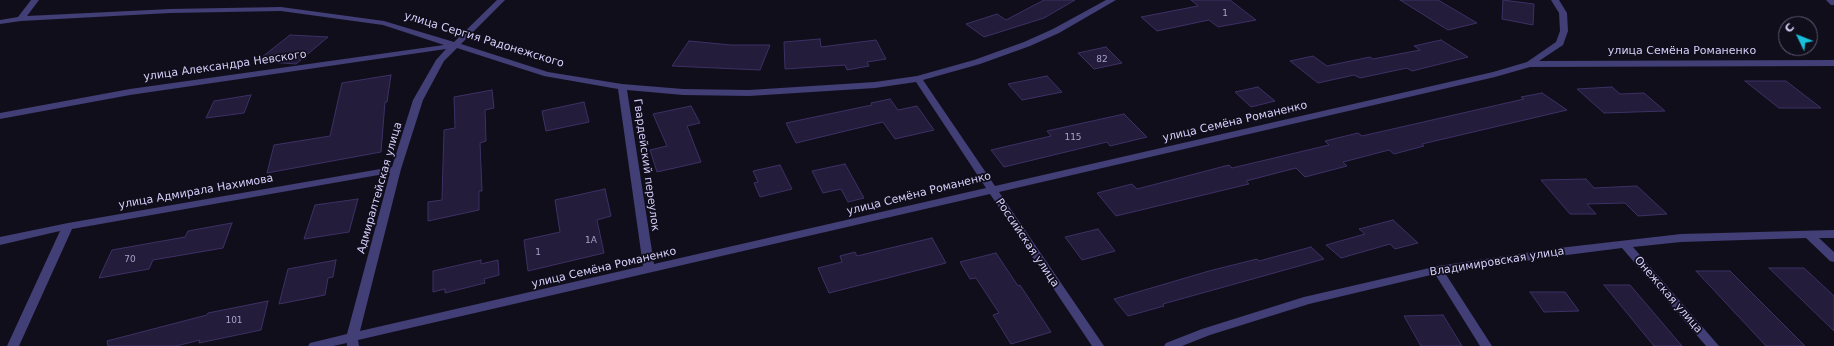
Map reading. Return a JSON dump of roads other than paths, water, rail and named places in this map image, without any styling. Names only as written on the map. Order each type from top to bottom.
[{"type":"street","points":[[21,19],[35,0]]},
{"type":"street","name":"Адмиралтейская улица","points":[[353,341],[396,169],[418,100],[440,60],[501,0]]},
{"type":"street","name":"улица Сергия Радонежского","points":[[0,22],[21,19],[170,11],[281,9],[384,23],[420,33],[546,74],[622,87],[684,92],[749,93],[860,86],[918,79],[977,62],[1027,44],[1056,31],[1112,0]]},
{"type":"street","name":"улица Семёна Романенко","points":[[1530,64],[1560,43],[1564,31],[1563,14],[1555,0]]},
{"type":"street","points":[[1830,0],[1834,3]]},
{"type":"street","name":"улица Александра Невского","points":[[0,116],[130,92],[454,45]]},
{"type":"street","name":"улица Семёна Романенко","points":[[314,346],[353,341],[990,189],[1284,123],[1495,74],[1530,64],[1834,63]]},
{"type":"street","name":"Российская улица","points":[[918,79],[990,189],[1098,346]]},
{"type":"street","name":"Гвардейский переулок","points":[[622,87],[649,270]]},
{"type":"street","name":"улица Адмирала Нахимова","points":[[0,241],[68,226],[396,169]]},
{"type":"street","points":[[13,346],[68,226]]},
{"type":"street","name":"Владимировская улица","points":[[1170,346],[1206,332],[1308,300],[1438,270],[1624,244],[1681,238],[1834,234]]},
{"type":"street","points":[[1809,235],[1834,258]]},
{"type":"street","name":"Онежская улица","points":[[1624,244],[1713,346]]},
{"type":"street","points":[[1438,270],[1486,346]]}]
